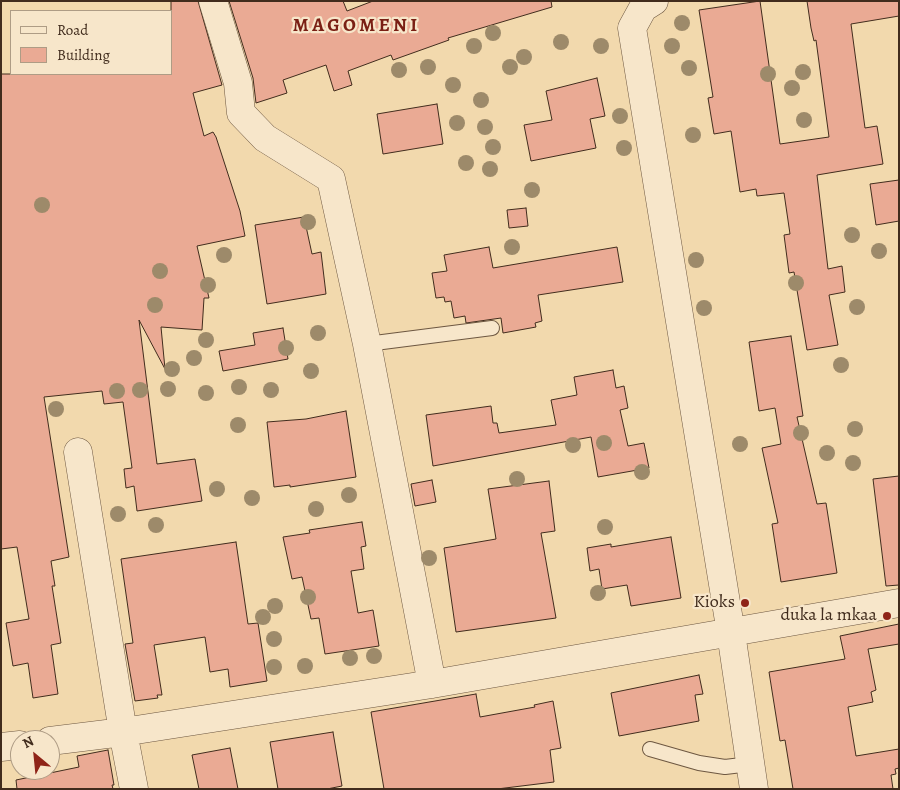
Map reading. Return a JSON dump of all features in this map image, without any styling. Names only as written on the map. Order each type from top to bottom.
[{"type":"street","points":[[213,1],[238,83],[241,113],[265,138],[331,179],[367,344],[432,684]]},
{"type":"street","points":[[654,1],[643,8],[632,28],[731,633],[752,776]]},
{"type":"street","points":[[78,452],[123,732],[134,789]]},
{"type":"street","points":[[60,740],[123,732],[432,684],[899,603]]},
{"type":"lane","points":[[367,344],[492,328]]},
{"type":"lane","points":[[650,749],[699,763],[725,767],[752,776]]},
{"type":"building","points":[[171,1],[198,1],[222,85],[193,93],[204,136],[213,132],[216,137],[240,211],[245,236],[197,246],[209,298],[204,298],[202,330],[161,327],[165,369],[139,320],[157,464],[195,459],[202,501],[137,511],[134,486],[126,488],[124,469],[132,468],[123,402],[104,404],[102,391],[44,397],[69,557],[51,561],[55,586],[52,586],[61,643],[51,645],[58,694],[33,698],[28,663],[13,666],[6,623],[29,619],[17,547],[1,549],[1,74],[172,75]]},
{"type":"building","points":[[229,1],[343,1],[347,11],[373,1],[551,1],[552,7],[448,38],[449,40],[393,60],[391,55],[348,71],[352,85],[334,91],[326,65],[283,80],[287,93],[256,103],[253,78]]},
{"type":"building","points":[[760,1],[780,144],[829,137],[816,40],[814,41],[807,1],[899,1],[899,16],[851,24],[865,128],[877,126],[883,164],[817,175],[828,269],[842,266],[845,292],[829,295],[838,345],[807,350],[794,272],[789,273],[784,235],[790,234],[784,193],[757,196],[756,189],[740,192],[731,131],[714,134],[708,98],[713,97],[699,10]]},
{"type":"building","points":[[597,78],[605,116],[590,119],[596,148],[531,161],[524,125],[552,120],[546,91]]},
{"type":"building","points":[[437,104],[443,144],[383,154],[377,114]]},
{"type":"building","points":[[899,180],[899,221],[876,225],[870,184]]},
{"type":"building","points":[[526,208],[528,226],[509,228],[507,210]]},
{"type":"building","points":[[304,217],[312,254],[321,252],[326,294],[267,304],[255,225]]},
{"type":"building","points":[[489,247],[493,268],[617,247],[623,282],[538,295],[542,321],[535,323],[536,327],[503,333],[501,318],[466,323],[465,316],[454,318],[451,301],[445,302],[444,297],[436,298],[432,273],[447,271],[444,255]]},
{"type":"building","points":[[283,328],[288,359],[223,371],[219,351],[255,345],[253,333]]},
{"type":"building","points":[[791,336],[803,416],[797,417],[817,504],[826,503],[837,573],[781,582],[772,524],[778,523],[762,448],[781,444],[775,408],[759,411],[749,342]]},
{"type":"building","points":[[613,370],[616,388],[624,386],[628,408],[620,410],[628,446],[644,443],[649,468],[598,477],[591,437],[433,466],[426,415],[491,406],[493,423],[497,423],[499,433],[556,425],[551,400],[577,395],[574,377]]},
{"type":"building","points":[[346,411],[356,477],[290,487],[290,485],[274,487],[267,422],[306,419]]},
{"type":"building","points":[[899,476],[899,585],[886,586],[873,479]]},
{"type":"building","points":[[432,480],[436,502],[415,506],[411,484]]},
{"type":"building","points":[[549,481],[555,531],[541,533],[556,618],[456,632],[444,548],[496,539],[488,489]]},
{"type":"building","points":[[362,522],[366,546],[361,547],[364,569],[351,571],[358,613],[373,610],[379,646],[325,654],[319,618],[311,619],[302,577],[292,579],[283,537],[310,533],[309,530]]},
{"type":"building","points":[[671,537],[681,598],[631,606],[627,585],[602,589],[599,569],[590,571],[587,548],[611,544],[611,547]]},
{"type":"building","points":[[236,542],[248,624],[258,623],[267,681],[230,687],[228,669],[210,672],[205,637],[154,645],[162,695],[157,695],[158,698],[135,701],[125,644],[133,643],[121,559]]},
{"type":"building","points":[[899,624],[899,644],[868,649],[876,690],[871,692],[873,702],[848,707],[856,756],[899,749],[899,768],[895,769],[896,774],[891,775],[893,789],[793,789],[785,740],[780,741],[769,672],[845,659],[840,636]]},
{"type":"building","points":[[699,675],[703,694],[695,695],[699,721],[619,736],[611,693]]},
{"type":"building","points":[[476,694],[480,717],[535,707],[534,705],[553,701],[561,748],[550,750],[554,782],[497,789],[384,789],[371,712]]},
{"type":"building","points":[[333,732],[342,786],[327,789],[278,789],[270,742]]},
{"type":"building","points":[[230,748],[238,789],[199,789],[192,755]]},
{"type":"building","points":[[108,750],[114,785],[112,785],[113,789],[17,789],[16,780],[60,780],[60,771],[79,767],[77,756]]},
{"type":"place","name":"Kioks","points":[[745,603]]},
{"type":"place","name":"duka la mkaa","points":[[887,616]]},
{"type":"district","name":"M A G O M E N I","points":[[355,26]]}]
